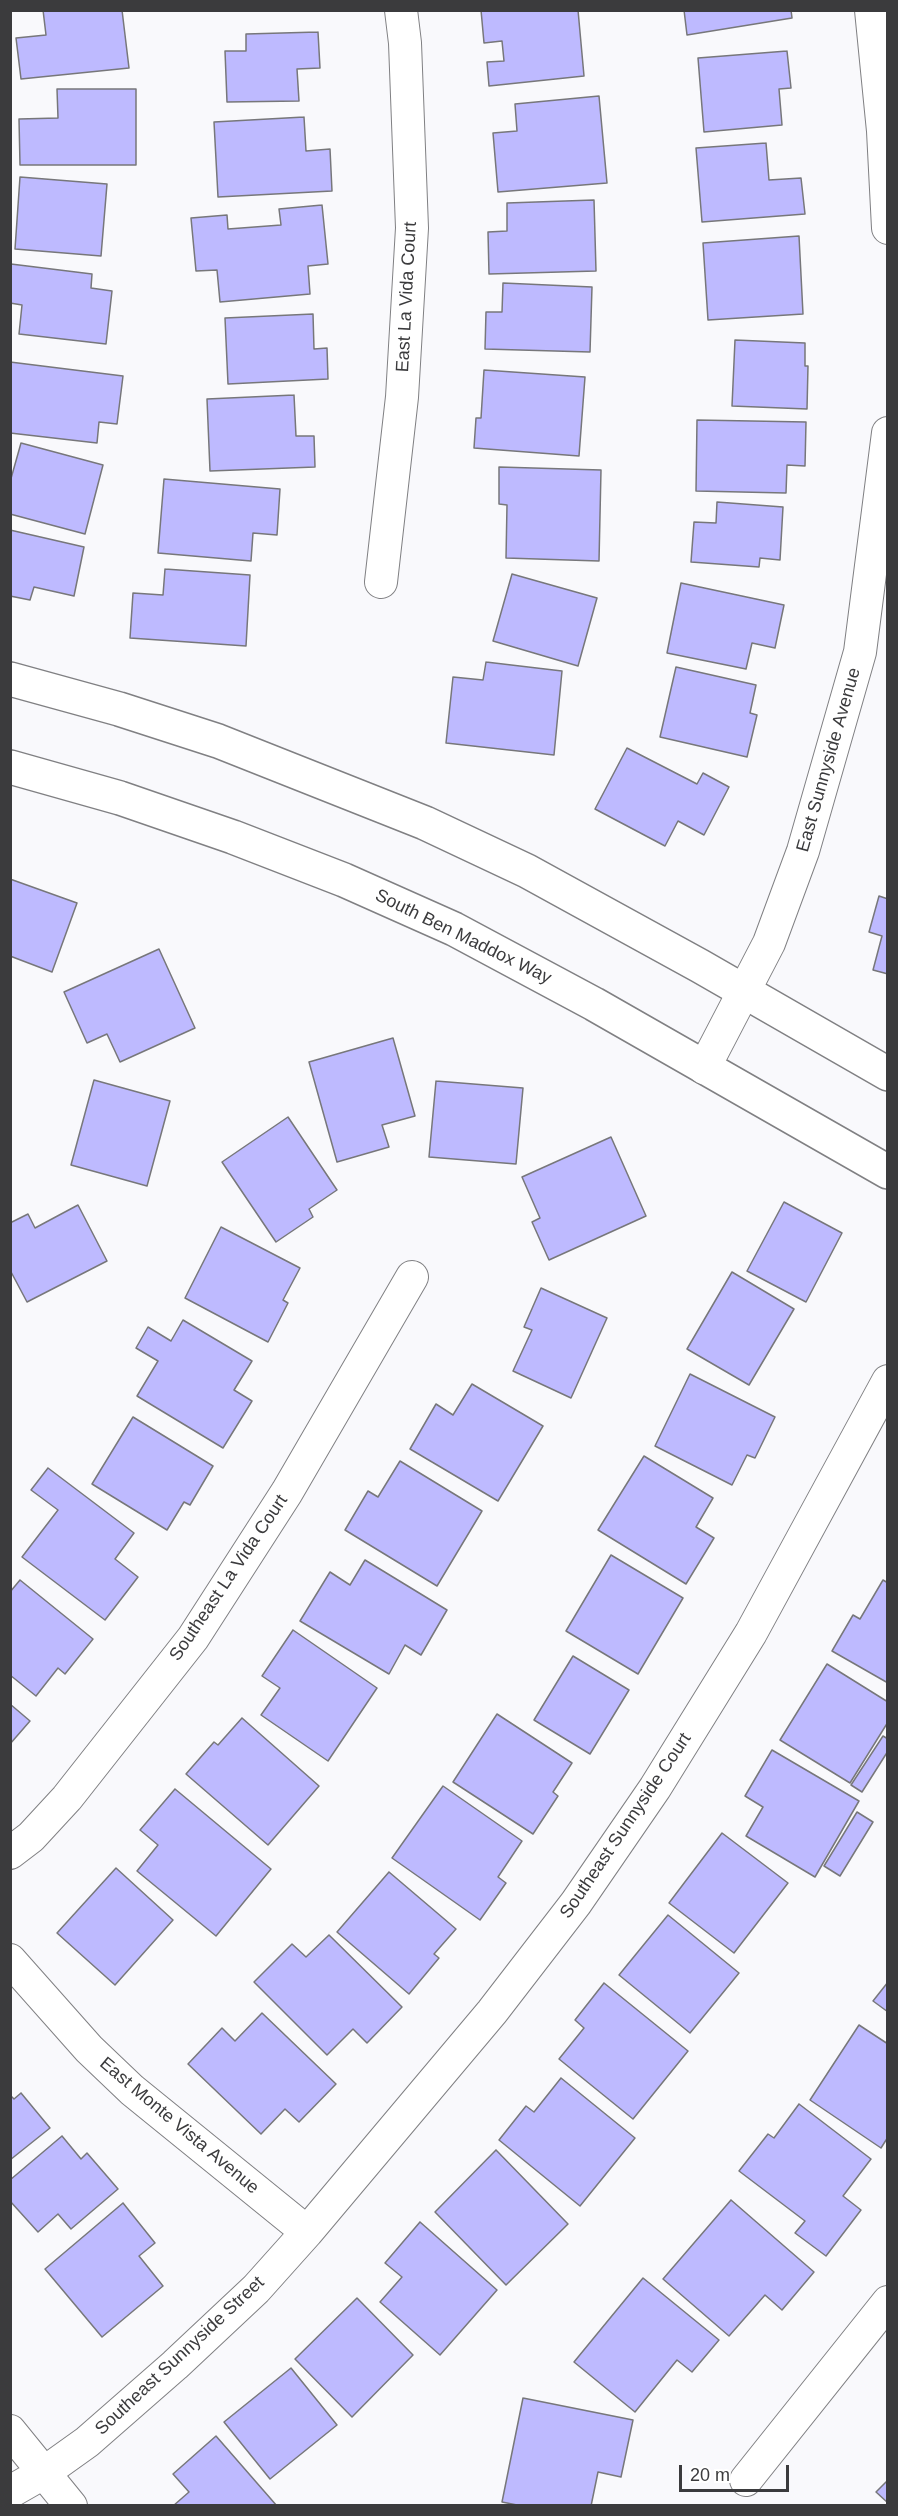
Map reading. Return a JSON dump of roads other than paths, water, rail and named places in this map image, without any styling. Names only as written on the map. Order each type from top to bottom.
[{"type":"main road","points":[[10,679],[119,709],[218,741],[394,810],[527,871],[888,1074]]},
{"type":"main road","name":"South Ben Maddox Way","points":[[10,767],[82,786],[196,824],[382,896],[491,948],[594,1004],[888,1172]]},
{"type":"street","name":"East La Vida Court","points":[[381,582],[402,397],[412,228],[405,43],[401,10]]},
{"type":"street","points":[[872,10],[883,131],[888,228]]},
{"type":"street","name":"East Sunnyside Avenue","points":[[704,1068],[769,943],[803,850],[860,652],[888,433]]},
{"type":"street","name":"Southeast La Vida Court","points":[[10,1854],[31,1837],[67,1798],[192,1638],[280,1502],[412,1277]]},
{"type":"street","name":"Southeast Sunnyside Court","points":[[307,2232],[492,2012],[590,1884],[655,1788],[751,1633],[888,1381]]},
{"type":"street","name":"East Monte Vista Avenue","points":[[10,1960],[89,2049],[132,2090],[307,2232]]},
{"type":"street","name":"Southeast Sunnyside Street","points":[[10,2493],[45,2472],[87,2442],[175,2366],[256,2289],[307,2232]]},
{"type":"street","points":[[746,2480],[888,2302]]},
{"type":"street","points":[[10,2431],[71,2505]]}]
